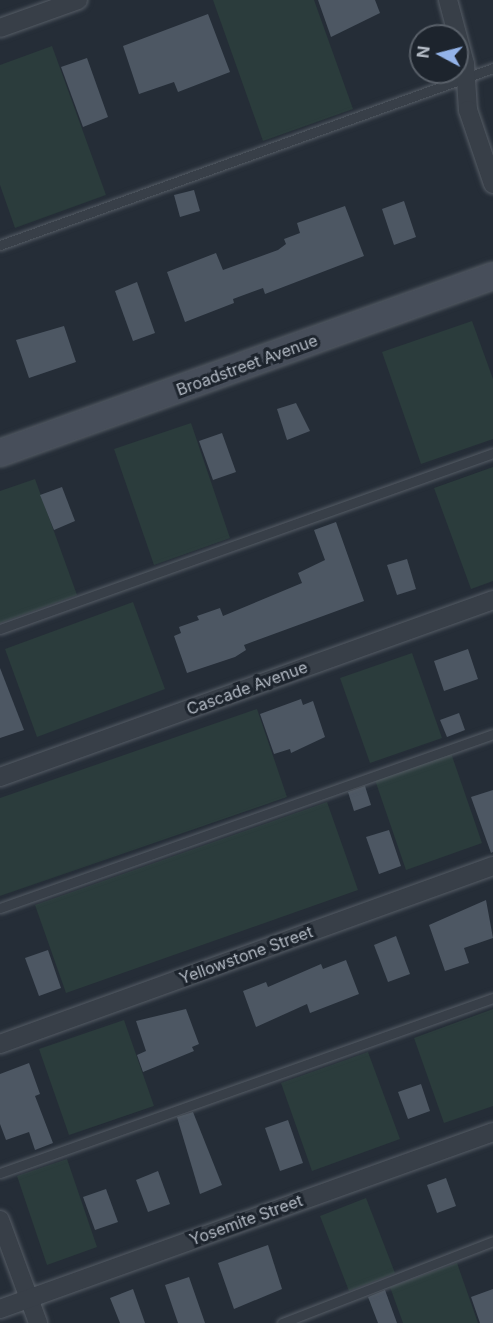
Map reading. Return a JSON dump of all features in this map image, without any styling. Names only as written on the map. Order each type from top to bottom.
[{"type":"street","points":[[0,28],[78,0]]},
{"type":"street","points":[[448,0],[454,24]]},
{"type":"street","points":[[466,84],[468,110],[493,184]]},
{"type":"street","name":"Broadstreet Avenue","points":[[0,453],[493,276]]},
{"type":"street","name":"Cascade Avenue","points":[[0,777],[493,600]]},
{"type":"street","name":"Yellowstone Street","points":[[0,1044],[493,866]]},
{"type":"street","name":"Yosemite Street","points":[[0,1309],[493,1132]]},
{"type":"street","points":[[0,1220],[38,1323]]},
{"type":"lane","points":[[469,77],[493,68]]},
{"type":"lane","points":[[0,245],[449,84]]},
{"type":"lane","points":[[0,629],[493,453]]},
{"type":"lane","points":[[0,908],[493,734]]},
{"type":"lane","points":[[0,1173],[493,998]]},
{"type":"lane","points":[[282,1323],[493,1241]]},
{"type":"shaded area","points":[[213,0],[314,0],[353,109],[263,141]]},
{"type":"shaded area","points":[[52,46],[106,195],[15,228],[0,185],[0,65]]},
{"type":"shaded area","points":[[472,321],[493,379],[493,439],[421,464],[382,352]]},
{"type":"shaded area","points":[[191,423],[230,538],[154,565],[114,449]]},
{"type":"shaded area","points":[[493,467],[493,581],[471,589],[434,488]]},
{"type":"shaded area","points":[[35,479],[77,595],[0,623],[0,491]]},
{"type":"shaded area","points":[[133,602],[165,689],[37,737],[5,649]]},
{"type":"shaded area","points":[[412,653],[442,738],[370,763],[340,678]]},
{"type":"shaded area","points":[[257,709],[287,797],[0,896],[0,798]]},
{"type":"shaded area","points":[[451,753],[482,843],[406,870],[375,780]]},
{"type":"shaded area","points":[[327,802],[358,890],[66,993],[35,905]]},
{"type":"shaded area","points":[[493,1009],[493,1106],[444,1123],[414,1038]]},
{"type":"shaded area","points":[[124,1020],[154,1106],[69,1135],[39,1049]]},
{"type":"shaded area","points":[[368,1052],[400,1139],[312,1171],[281,1083]]},
{"type":"shaded area","points":[[67,1159],[97,1247],[47,1265],[17,1176]]},
{"type":"shaded area","points":[[366,1198],[395,1273],[349,1291],[320,1216]]},
{"type":"shaded area","points":[[457,1263],[478,1323],[403,1323],[390,1287]]},
{"type":"building","points":[[318,0],[375,0],[380,13],[331,37]]},
{"type":"building","points":[[208,14],[230,72],[178,92],[174,82],[139,94],[123,46]]},
{"type":"building","points":[[87,58],[108,117],[83,127],[61,67]]},
{"type":"building","points":[[194,190],[200,211],[180,217],[174,195]]},
{"type":"building","points":[[404,201],[416,237],[394,245],[382,209]]},
{"type":"building","points":[[345,206],[364,256],[265,294],[263,288],[233,299],[234,303],[185,322],[167,272],[216,253],[223,270],[278,250],[286,244],[284,239],[300,233],[297,223]]},
{"type":"building","points":[[137,282],[155,333],[133,341],[115,291]]},
{"type":"building","points":[[64,326],[76,362],[29,378],[16,340]]},
{"type":"building","points":[[296,403],[310,431],[287,440],[277,409]]},
{"type":"building","points":[[222,433],[236,472],[213,480],[199,441]]},
{"type":"building","points":[[62,487],[75,521],[54,530],[40,495]]},
{"type":"building","points":[[336,522],[364,601],[244,645],[246,650],[235,657],[187,673],[174,636],[181,633],[179,627],[199,620],[197,616],[220,608],[223,616],[302,583],[298,573],[325,560],[314,530]]},
{"type":"building","points":[[407,559],[416,589],[397,595],[387,565]]},
{"type":"building","points":[[468,649],[478,679],[444,691],[434,661]]},
{"type":"building","points":[[0,668],[24,730],[0,738]]},
{"type":"building","points":[[301,699],[303,705],[313,701],[325,737],[291,753],[290,749],[274,754],[260,714]]},
{"type":"building","points":[[459,713],[465,730],[447,737],[440,720]]},
{"type":"building","points":[[365,786],[371,805],[354,811],[348,792]]},
{"type":"building","points":[[493,790],[493,852],[491,853],[471,797]]},
{"type":"building","points":[[389,830],[401,866],[379,874],[366,837]]},
{"type":"building","points":[[486,900],[493,938],[464,948],[469,963],[445,971],[429,925]]},
{"type":"building","points":[[396,936],[410,974],[388,982],[374,945]]},
{"type":"building","points":[[48,950],[61,988],[39,996],[25,958]]},
{"type":"building","points":[[346,960],[359,994],[310,1013],[307,1004],[256,1027],[243,991],[266,982],[268,987],[321,964],[323,969]]},
{"type":"building","points":[[186,1009],[199,1044],[192,1047],[194,1051],[143,1072],[137,1055],[146,1051],[136,1021]]},
{"type":"building","points":[[29,1063],[40,1094],[35,1096],[53,1143],[35,1150],[29,1132],[6,1140],[0,1124],[0,1074]]},
{"type":"building","points":[[421,1084],[430,1111],[408,1119],[398,1092]]},
{"type":"building","points":[[193,1112],[222,1185],[200,1194],[177,1117]]},
{"type":"building","points":[[288,1120],[303,1163],[280,1171],[265,1128]]},
{"type":"building","points":[[158,1171],[170,1204],[148,1212],[136,1180]]},
{"type":"building","points":[[446,1178],[456,1206],[437,1213],[427,1185]]},
{"type":"building","points":[[106,1189],[118,1222],[95,1230],[83,1197]]},
{"type":"building","points":[[268,1245],[282,1289],[234,1309],[218,1263]]},
{"type":"building","points":[[189,1277],[205,1323],[178,1323],[165,1285]]},
{"type":"building","points":[[133,1289],[145,1323],[120,1323],[110,1298]]},
{"type":"building","points":[[493,1289],[493,1323],[480,1323],[471,1297]]},
{"type":"building","points":[[385,1290],[397,1323],[378,1323],[368,1297]]}]
